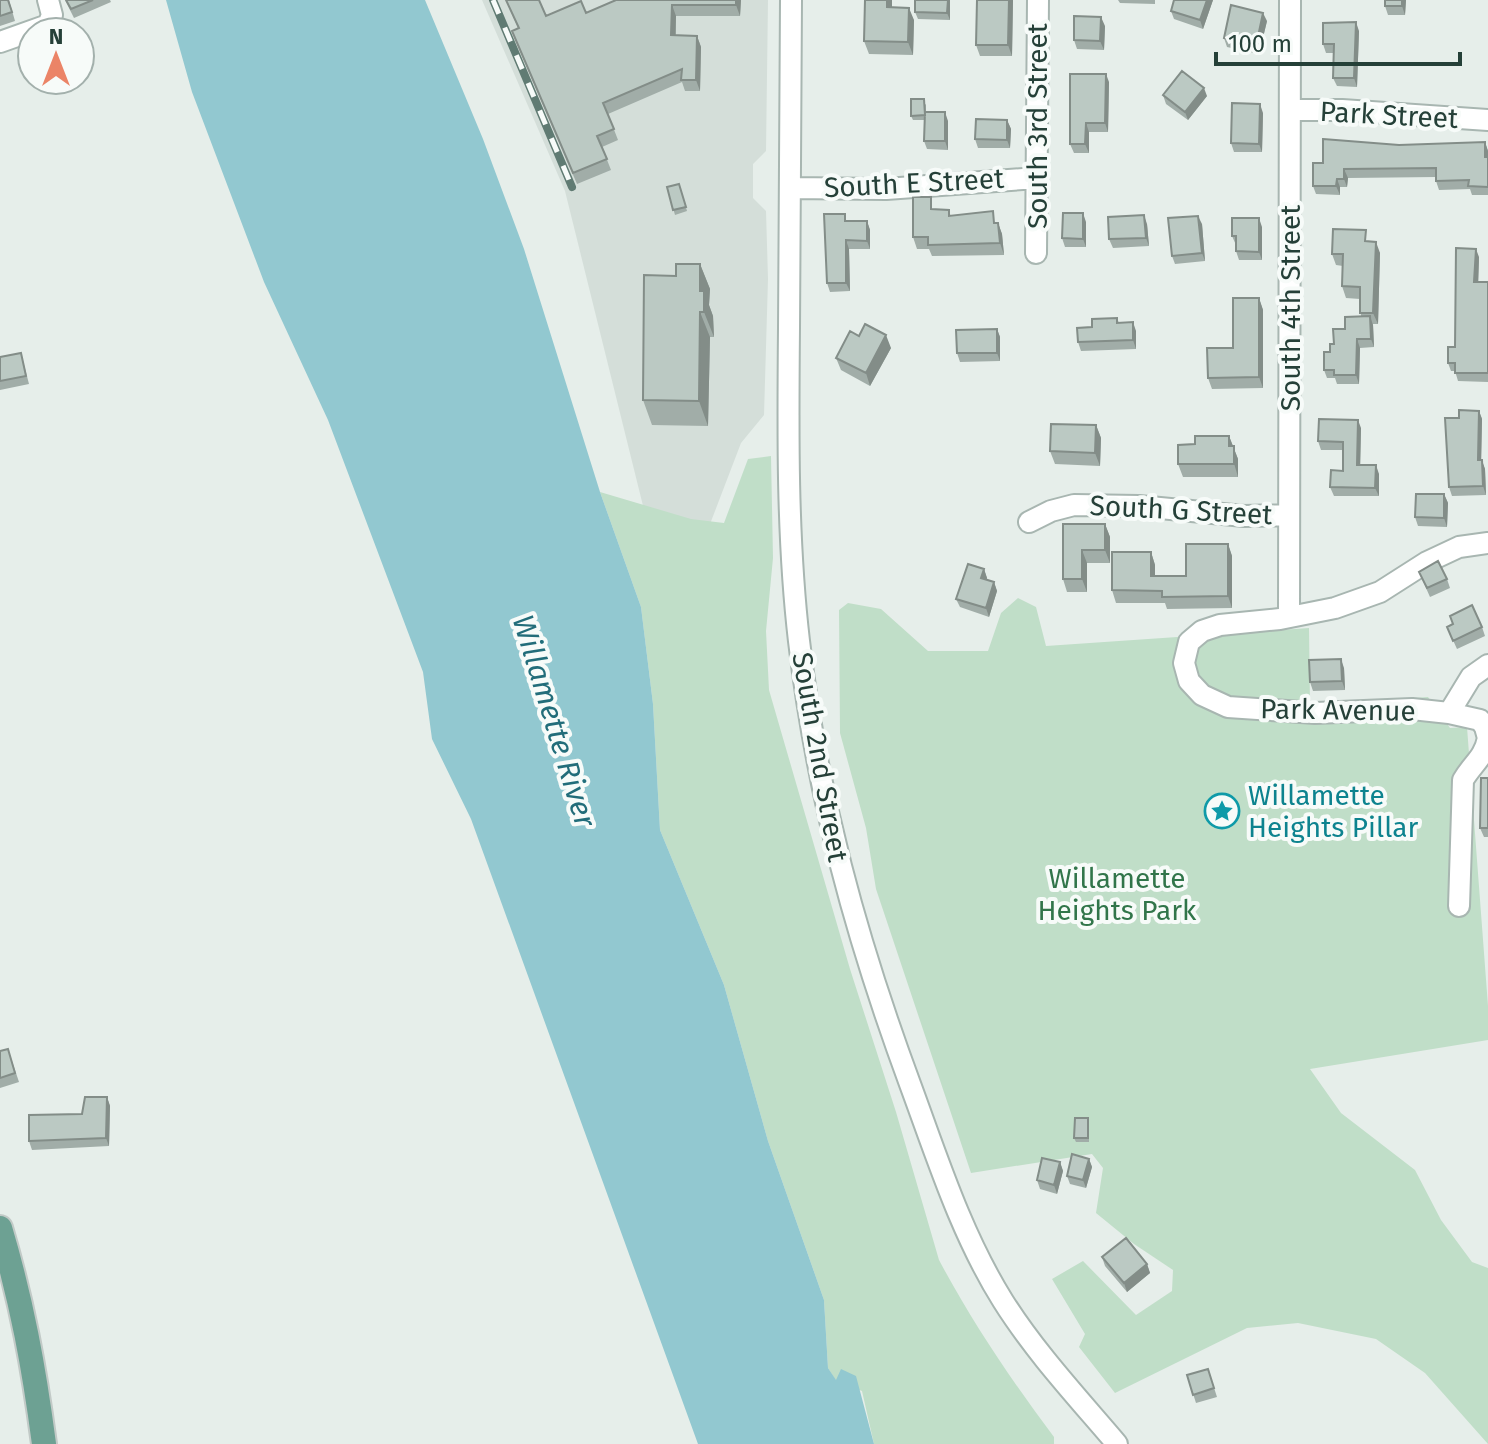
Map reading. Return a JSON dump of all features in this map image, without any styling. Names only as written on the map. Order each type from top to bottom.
[{"type":"main road","points":[[0,1228],[20,1294],[33,1360],[44,1444]]},
{"type":"street","points":[[0,42],[48,25],[52,15],[48,0]]},
{"type":"street","name":"South 2nd Street","points":[[791,0],[788,399],[791,551],[810,719],[847,896],[880,1004],[952,1198],[975,1251],[1026,1335],[1117,1444]]},
{"type":"street","name":"South 3rd Street","points":[[1036,253],[1038,0]]},
{"type":"street","name":"South 4th Street","points":[[1289,616],[1290,0]]},
{"type":"street","name":"Park Street","points":[[1290,110],[1342,110],[1488,120]]},
{"type":"street","name":"South E Street","points":[[790,188],[886,189],[1037,178]]},
{"type":"street","name":"South G Street","points":[[1029,522],[1051,511],[1074,505],[1139,506],[1244,516],[1289,515]]},
{"type":"street","points":[[1289,616],[1335,608],[1380,592],[1427,562],[1459,547],[1488,543]]},
{"type":"street","name":"Park Avenue","points":[[1289,616],[1220,625],[1202,631],[1189,642],[1184,663],[1189,681],[1202,695],[1228,707],[1315,713],[1412,709],[1449,713]]},
{"type":"street","points":[[1459,906],[1463,780],[1470,767],[1485,752],[1488,738],[1480,720],[1449,713],[1471,677],[1488,665]]},
{"type":"shaded area","points":[[482,0],[768,0],[766,151],[753,164],[753,198],[766,211],[768,279],[764,415],[741,443],[702,545],[651,538],[565,191]]},
{"type":"green space","points":[[771,456],[773,558],[766,631],[769,690],[939,1260],[993,1351],[1054,1437],[1054,1444],[874,1444],[862,1391],[836,1381],[828,1368],[824,1300],[768,1141],[724,985],[660,830],[653,704],[641,607],[600,492],[691,519],[724,523],[748,459]]},
{"type":"green space","name":"Willamette Heights Park","points":[[1018,598],[1036,607],[1046,646],[1309,628],[1310,705],[1428,697],[1450,728],[1467,727],[1488,1040],[1310,1069],[1341,1113],[1415,1170],[1441,1220],[1472,1262],[1488,1268],[1488,1444],[1425,1373],[1376,1339],[1298,1323],[1247,1328],[1115,1393],[1079,1347],[1085,1334],[1052,1279],[1083,1261],[1136,1315],[1172,1291],[1173,1270],[1096,1213],[1103,1168],[1092,1154],[971,1173],[876,889],[866,828],[840,733],[839,610],[848,603],[881,609],[928,651],[988,651],[1001,613]]},
{"type":"water","name":"Willamette River","points":[[166,0],[425,0],[483,139],[524,249],[600,492],[641,607],[653,704],[660,830],[724,985],[768,1141],[824,1300],[828,1368],[836,1380],[841,1369],[856,1376],[874,1444],[698,1444],[471,819],[432,739],[423,672],[328,420],[264,282],[192,92]]},
{"type":"building","points":[[0,0],[8,0],[12,12],[0,16]]},
{"type":"building","points":[[66,0],[93,0],[71,9]]},
{"type":"building","points":[[506,0],[539,0],[546,16],[581,1],[586,13],[616,0],[736,0],[736,5],[672,5],[671,35],[697,36],[696,80],[681,80],[682,69],[603,103],[614,129],[597,136],[607,159],[573,173],[512,31],[519,28]]},
{"type":"building","points":[[865,0],[887,0],[887,7],[909,8],[908,42],[864,41]]},
{"type":"building","points":[[915,0],[948,0],[947,13],[915,12]]},
{"type":"building","points":[[977,0],[1009,0],[1008,45],[976,45]]},
{"type":"building","points":[[1174,0],[1207,0],[1200,20],[1171,11]]},
{"type":"building","points":[[1385,0],[1402,0],[1402,6],[1385,6]]},
{"type":"building","points":[[1231,5],[1263,13],[1256,46],[1224,38]]},
{"type":"building","points":[[1074,16],[1101,17],[1100,41],[1074,40]]},
{"type":"building","points":[[1356,22],[1354,78],[1333,78],[1334,44],[1323,44],[1323,23]]},
{"type":"building","points":[[1182,71],[1204,88],[1185,112],[1163,95]]},
{"type":"building","points":[[1070,74],[1106,74],[1105,123],[1086,123],[1085,144],[1070,144]]},
{"type":"building","points":[[911,99],[924,99],[925,115],[911,116]]},
{"type":"building","points":[[1232,103],[1260,104],[1259,144],[1231,143]]},
{"type":"building","points":[[925,112],[945,112],[945,141],[924,141]]},
{"type":"building","points":[[976,119],[1007,120],[1007,140],[975,139]]},
{"type":"building","points":[[1323,139],[1399,145],[1485,142],[1488,187],[1468,186],[1469,180],[1436,181],[1436,168],[1344,169],[1344,179],[1337,179],[1336,186],[1313,186],[1313,163],[1323,163]]},
{"type":"building","points":[[679,184],[686,207],[673,210],[667,187]]},
{"type":"building","points":[[913,197],[931,197],[931,209],[949,210],[949,216],[993,211],[1000,243],[928,245],[928,237],[913,237]]},
{"type":"building","points":[[1063,213],[1083,213],[1083,239],[1062,238]]},
{"type":"building","points":[[824,214],[845,214],[845,221],[867,221],[867,241],[846,240],[846,283],[827,283]]},
{"type":"building","points":[[1144,215],[1146,238],[1109,239],[1108,217]]},
{"type":"building","points":[[1198,216],[1202,253],[1172,256],[1168,218]]},
{"type":"building","points":[[1232,218],[1259,218],[1259,252],[1236,251]]},
{"type":"building","points":[[1333,229],[1366,230],[1365,241],[1376,242],[1373,313],[1360,313],[1360,287],[1342,286],[1343,254],[1332,254]]},
{"type":"building","points":[[1456,248],[1476,249],[1474,282],[1488,282],[1488,373],[1455,373],[1455,363],[1448,363],[1448,347],[1455,347]]},
{"type":"building","points":[[676,264],[700,264],[704,312],[700,312],[699,401],[643,400],[644,275],[676,276]]},
{"type":"building","points":[[1233,298],[1259,298],[1259,377],[1208,378],[1207,348],[1233,348]]},
{"type":"building","points":[[1370,316],[1371,339],[1357,339],[1356,375],[1334,375],[1334,370],[1324,370],[1324,352],[1330,352],[1330,344],[1334,344],[1333,329],[1345,329],[1345,317]]},
{"type":"building","points":[[1117,318],[1117,323],[1133,322],[1133,340],[1078,342],[1077,328],[1092,327],[1092,319]]},
{"type":"building","points":[[865,324],[886,335],[866,373],[836,358],[850,331],[859,336]]},
{"type":"building","points":[[997,329],[997,353],[957,353],[956,330]]},
{"type":"building","points":[[21,353],[26,376],[0,381],[0,357]]},
{"type":"building","points":[[1459,410],[1479,411],[1478,460],[1482,460],[1483,486],[1449,487],[1445,418],[1459,418]]},
{"type":"building","points":[[1319,419],[1358,420],[1357,465],[1376,465],[1375,488],[1330,487],[1331,470],[1343,471],[1343,442],[1318,441]]},
{"type":"building","points":[[1051,424],[1096,425],[1095,453],[1050,451]]},
{"type":"building","points":[[1195,436],[1229,436],[1229,446],[1234,446],[1234,464],[1178,464],[1178,445],[1195,444]]},
{"type":"building","points":[[1416,494],[1444,494],[1444,518],[1415,517]]},
{"type":"building","points":[[1063,524],[1105,524],[1105,550],[1082,550],[1082,579],[1063,579]]},
{"type":"building","points":[[1186,544],[1228,544],[1228,596],[1162,597],[1162,591],[1112,590],[1112,552],[1151,552],[1151,576],[1186,576]]},
{"type":"building","points":[[1438,561],[1447,579],[1427,588],[1419,572]]},
{"type":"building","points":[[968,564],[984,569],[981,578],[994,582],[986,608],[956,599]]},
{"type":"building","points":[[1472,605],[1482,627],[1453,641],[1447,627],[1453,624],[1450,616]]},
{"type":"building","points":[[1341,659],[1342,681],[1310,682],[1309,660]]},
{"type":"building","points":[[1481,778],[1488,778],[1488,828],[1480,828]]},
{"type":"building","points":[[8,1049],[15,1073],[0,1078],[0,1051]]},
{"type":"building","points":[[85,1097],[107,1097],[106,1138],[29,1141],[29,1115],[82,1114]]},
{"type":"building","points":[[1075,1118],[1088,1118],[1088,1138],[1074,1138]]},
{"type":"building","points":[[1072,1154],[1089,1159],[1083,1180],[1067,1176]]},
{"type":"building","points":[[1042,1158],[1060,1162],[1054,1185],[1037,1180]]},
{"type":"building","points":[[1126,1238],[1147,1264],[1124,1283],[1102,1257]]},
{"type":"building","points":[[1208,1369],[1214,1388],[1193,1395],[1187,1375]]},
{"type":"railway","points":[[493,0],[572,187]]},
{"type":"place","name":"Willamette Heights Pillar","points":[[1222,811]]}]
